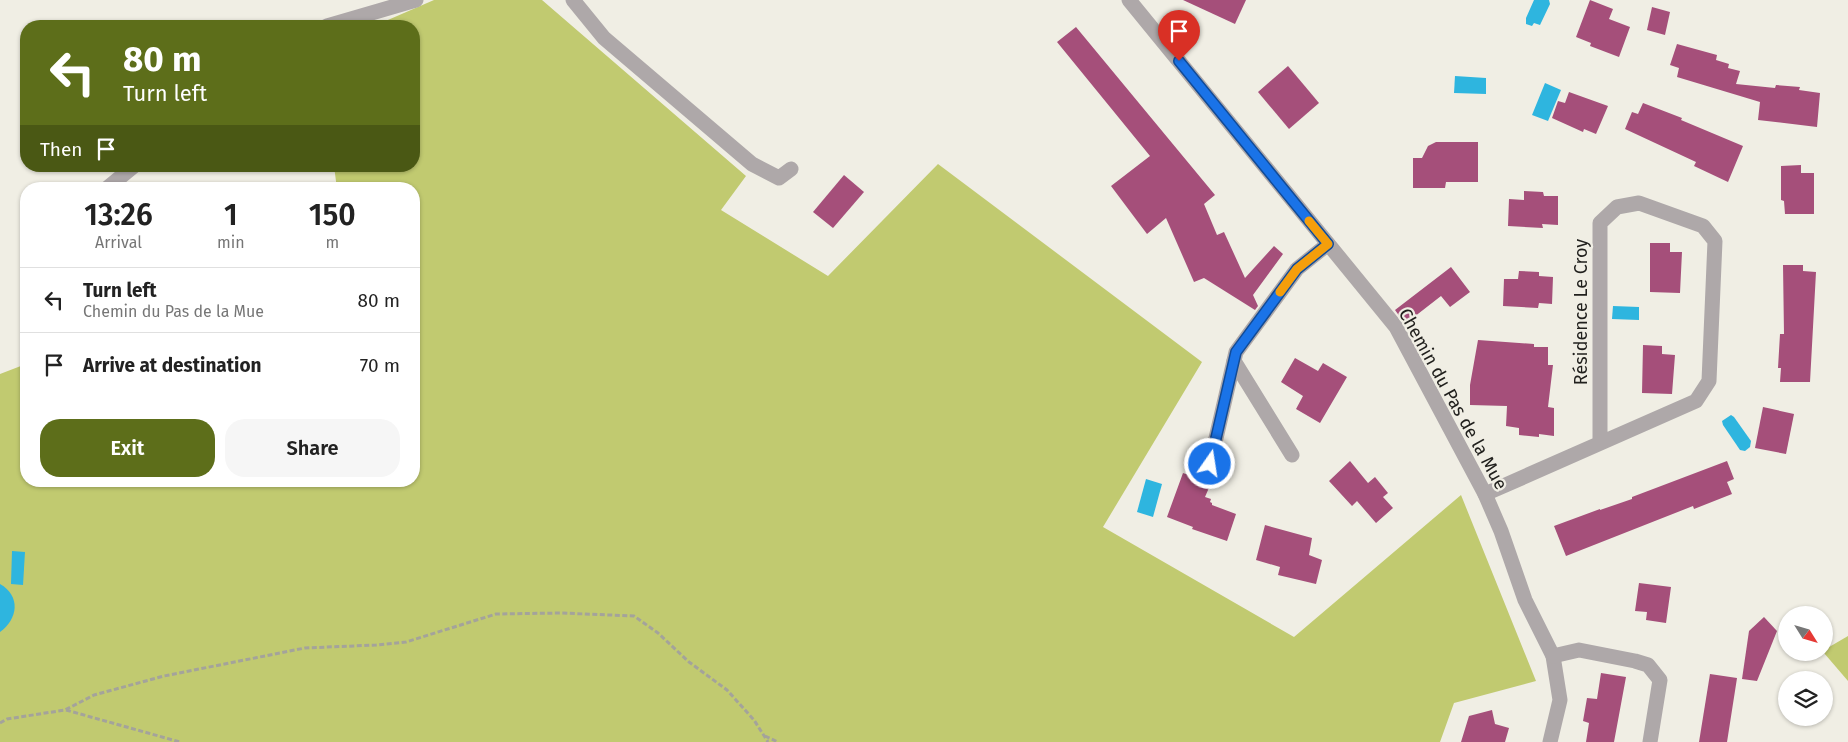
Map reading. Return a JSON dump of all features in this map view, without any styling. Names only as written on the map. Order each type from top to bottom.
[{"type":"street","points":[[348,20],[416,0]]},
{"type":"street","points":[[572,0],[604,38],[752,164],[779,178],[791,169]]},
{"type":"street","name":"Chemin du Pas de la Mue","points":[[1129,0],[1396,328],[1485,494],[1501,531],[1525,600],[1553,656],[1560,700],[1550,742]]},
{"type":"street","points":[[115,182],[127,172]]},
{"type":"street","name":"Résidence Le Croy","points":[[1485,494],[1696,401],[1709,381],[1715,241],[1703,226],[1639,203],[1617,206],[1600,223],[1600,442]]},
{"type":"street","points":[[1210,464],[1236,352],[1297,269],[1328,244]]},
{"type":"street","points":[[1234,361],[1292,455]]},
{"type":"street","points":[[1553,656],[1579,650],[1648,665],[1660,680],[1650,742]]},
{"type":"path","points":[[0,723],[7,719],[65,710],[94,695],[164,676],[305,648],[406,642],[496,614],[561,613],[634,616],[658,633],[689,662],[727,690],[754,720],[768,742]]},
{"type":"path","points":[[65,710],[180,742]]},
{"type":"path","points":[[764,735],[778,742]]},
{"type":"green space","points":[[434,0],[542,0],[746,176],[721,210],[828,276],[938,164],[1202,362],[1103,527],[1294,637],[1461,495],[1536,681],[1454,703],[1440,742],[0,742],[0,374],[20,366],[20,487],[420,487],[420,182],[336,182],[335,172],[420,172],[420,20],[388,20]]},
{"type":"green space","points":[[1848,636],[1848,681],[1831,661],[1833,661],[1833,645]]},
{"type":"water","points":[[1534,0],[1549,0],[1550,4],[1540,25],[1534,23],[1532,26],[1526,24],[1526,18]]},
{"type":"water","points":[[1455,76],[1486,78],[1486,94],[1454,93]]},
{"type":"water","points":[[1545,83],[1561,90],[1548,121],[1532,115]]},
{"type":"water","points":[[1613,306],[1639,307],[1639,320],[1612,319]]},
{"type":"water","points":[[1731,415],[1751,441],[1750,447],[1745,451],[1740,450],[1723,425],[1722,421]]},
{"type":"water","points":[[1146,479],[1162,484],[1153,517],[1137,512]]},
{"type":"water","points":[[12,551],[25,552],[23,585],[11,584]]},
{"type":"water","points":[[0,584],[11,595],[15,608],[11,621],[0,632]]},
{"type":"building","points":[[1183,0],[1246,0],[1235,24]]},
{"type":"building","points":[[1590,0],[1613,9],[1609,19],[1630,27],[1619,57],[1590,46],[1591,43],[1576,37]]},
{"type":"building","points":[[1652,7],[1670,12],[1665,35],[1647,30]]},
{"type":"building","points":[[1076,27],[1215,195],[1204,204],[1217,235],[1224,232],[1245,278],[1274,246],[1283,254],[1253,295],[1258,306],[1255,310],[1204,278],[1194,282],[1166,218],[1147,234],[1111,186],[1150,156],[1057,42]]},
{"type":"building","points":[[1677,44],[1717,55],[1716,60],[1729,64],[1728,68],[1740,71],[1736,84],[1775,88],[1776,85],[1800,87],[1799,90],[1820,93],[1817,127],[1758,120],[1760,102],[1677,77],[1679,68],[1670,65]]},
{"type":"building","points":[[1288,66],[1319,103],[1289,129],[1258,92]]},
{"type":"building","points":[[1569,92],[1608,106],[1596,134],[1584,129],[1583,132],[1552,118],[1558,101],[1565,103]]},
{"type":"building","points":[[1643,103],[1682,118],[1681,120],[1743,146],[1728,182],[1694,166],[1696,162],[1625,129],[1632,112],[1638,114]]},
{"type":"building","points":[[1436,142],[1478,142],[1478,182],[1446,182],[1445,188],[1413,188],[1413,158],[1422,158],[1428,146]]},
{"type":"building","points":[[1801,165],[1801,173],[1814,173],[1814,214],[1785,214],[1784,201],[1781,200],[1781,166]]},
{"type":"building","points":[[844,175],[864,192],[833,228],[813,212]]},
{"type":"building","points":[[1524,191],[1543,192],[1544,196],[1558,196],[1558,225],[1542,224],[1543,228],[1508,226],[1509,199],[1524,200]]},
{"type":"building","points":[[1650,243],[1670,243],[1670,252],[1682,252],[1680,293],[1650,292]]},
{"type":"building","points":[[1783,265],[1803,265],[1803,271],[1816,272],[1810,382],[1780,382],[1781,368],[1778,368],[1780,334],[1784,334]]},
{"type":"building","points":[[1451,267],[1470,292],[1450,307],[1441,296],[1405,324],[1395,310]]},
{"type":"building","points":[[1519,271],[1539,272],[1539,276],[1553,277],[1552,304],[1539,303],[1538,308],[1503,306],[1504,279],[1518,279]]},
{"type":"building","points":[[1478,340],[1534,344],[1534,347],[1548,347],[1548,365],[1553,365],[1548,407],[1554,408],[1554,436],[1539,434],[1539,437],[1519,435],[1519,428],[1506,426],[1507,406],[1470,405],[1470,385]]},
{"type":"building","points":[[1643,345],[1662,346],[1662,354],[1675,355],[1672,394],[1642,393]]},
{"type":"building","points":[[1295,358],[1318,371],[1323,363],[1347,377],[1320,423],[1296,409],[1303,396],[1281,382]]},
{"type":"building","points":[[1763,407],[1794,414],[1786,454],[1755,448]]},
{"type":"building","points":[[1350,461],[1368,483],[1375,477],[1388,493],[1383,497],[1393,508],[1376,523],[1357,501],[1352,506],[1329,481]]},
{"type":"building","points":[[1727,461],[1734,479],[1727,482],[1732,494],[1694,509],[1693,506],[1566,556],[1554,526],[1632,499],[1632,497]]},
{"type":"building","points":[[1183,473],[1211,483],[1205,497],[1211,499],[1212,505],[1236,514],[1227,541],[1192,529],[1193,527],[1167,517]]},
{"type":"building","points":[[1265,525],[1312,538],[1309,555],[1322,560],[1316,584],[1278,575],[1280,567],[1256,560]]},
{"type":"building","points":[[1639,583],[1671,587],[1666,623],[1646,620],[1647,612],[1635,611]]},
{"type":"building","points":[[1764,617],[1777,631],[1757,681],[1742,679],[1749,631]]},
{"type":"building","points":[[1601,673],[1626,677],[1614,742],[1586,742],[1589,723],[1583,721],[1587,698],[1597,699]]},
{"type":"building","points":[[1710,674],[1737,678],[1727,742],[1699,742]]},
{"type":"building","points":[[1492,710],[1495,724],[1509,728],[1505,742],[1461,742],[1469,716]]},
{"type":"slow traffic","points":[[1280,292],[1297,269],[1328,244],[1309,221]]},
{"type":"route","points":[[1179,61],[1328,244],[1297,269],[1236,352],[1210,464]]}]
